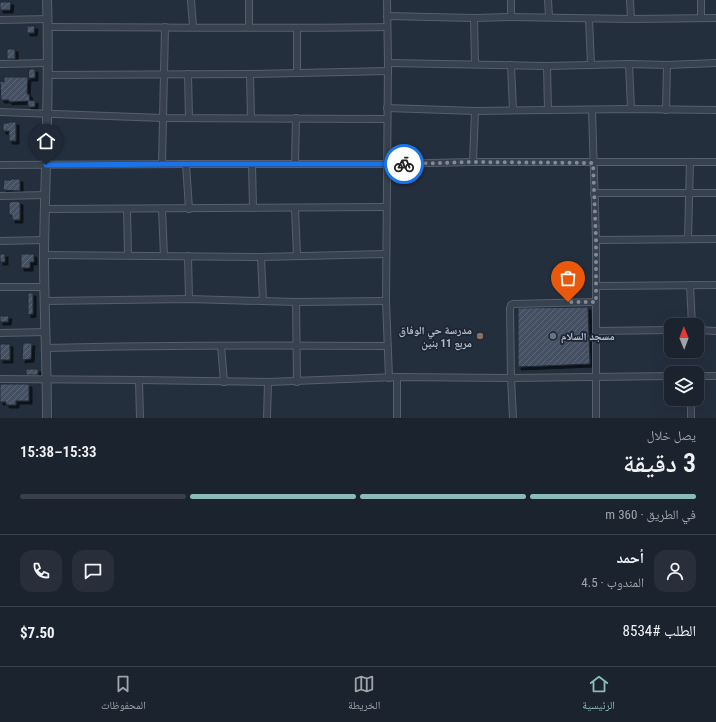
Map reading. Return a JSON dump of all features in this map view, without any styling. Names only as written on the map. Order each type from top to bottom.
[{"type":"street","points":[[47,0],[48,113],[44,255],[47,418]]},
{"type":"street","points":[[191,0],[192,27]]},
{"type":"street","points":[[249,0],[249,27]]},
{"type":"street","points":[[387,0],[388,71],[386,301],[389,378]]},
{"type":"street","points":[[511,0],[511,17]]},
{"type":"street","points":[[548,0],[549,18]]},
{"type":"street","points":[[630,0],[630,19]]},
{"type":"street","points":[[701,0],[701,18]]},
{"type":"street","points":[[387,16],[589,19],[716,18]]},
{"type":"street","points":[[474,18],[474,64]]},
{"type":"street","points":[[589,19],[592,65]]},
{"type":"street","points":[[0,20],[165,27],[387,27]]},
{"type":"street","points":[[162,164],[165,27]]},
{"type":"street","points":[[297,28],[297,72]]},
{"type":"street","points":[[0,64],[48,63]]},
{"type":"street","points":[[388,63],[546,66],[716,63]]},
{"type":"street","points":[[629,64],[631,109]]},
{"type":"street","points":[[511,65],[513,110]]},
{"type":"street","points":[[666,65],[666,110]]},
{"type":"street","points":[[546,66],[548,110]]},
{"type":"street","points":[[48,75],[250,74],[388,71]]},
{"type":"street","points":[[188,74],[189,118]]},
{"type":"street","points":[[250,74],[251,118]]},
{"type":"street","points":[[387,108],[476,110],[716,110]]},
{"type":"street","points":[[473,162],[476,110]]},
{"type":"street","points":[[592,110],[596,240],[596,418]]},
{"type":"street","points":[[0,112],[164,118],[387,118]]},
{"type":"street","points":[[295,164],[296,118]]},
{"type":"street","points":[[688,238],[690,162]]},
{"type":"street","points":[[0,165],[716,162]]},
{"type":"street","points":[[186,164],[189,208]]},
{"type":"street","points":[[252,164],[252,208]]},
{"type":"street","points":[[594,193],[716,194]]},
{"type":"street","points":[[0,196],[46,195]]},
{"type":"street","points":[[295,208],[297,256]]},
{"type":"street","points":[[46,209],[386,208]]},
{"type":"street","points":[[127,209],[128,255]]},
{"type":"street","points":[[162,209],[164,256]]},
{"type":"street","points":[[596,240],[688,238],[716,239]]},
{"type":"street","points":[[0,241],[45,240]]},
{"type":"street","points":[[44,255],[261,257],[386,254]]},
{"type":"street","points":[[188,256],[190,299]]},
{"type":"street","points":[[261,257],[262,301]]},
{"type":"street","points":[[690,285],[692,318]]},
{"type":"street","points":[[596,286],[716,285]]},
{"type":"street","points":[[0,287],[44,287]]},
{"type":"street","points":[[45,301],[190,299],[296,302],[386,301]]},
{"type":"street","points":[[296,302],[297,382]]},
{"type":"street","points":[[513,418],[511,378],[511,305],[596,302]]},
{"type":"street","points":[[596,331],[664,330]]},
{"type":"street","points":[[704,330],[716,330]]},
{"type":"street","points":[[0,333],[46,332]]},
{"type":"street","points":[[46,348],[296,345],[387,346]]},
{"type":"street","points":[[221,346],[224,382]]},
{"type":"street","points":[[0,379],[297,382],[397,377],[511,378],[664,376]]},
{"type":"street","points":[[704,376],[716,376]]},
{"type":"street","points":[[397,377],[397,418]]},
{"type":"street","points":[[139,380],[140,418]]},
{"type":"street","points":[[267,418],[268,382]]},
{"type":"street","points":[[691,406],[691,418]]},
{"type":"building","points":[[0,2],[11,2],[10,10],[0,10]]},
{"type":"building","points":[[27,26],[35,26],[34,33],[27,33]]},
{"type":"building","points":[[7,49],[15,49],[15,59],[7,59]]},
{"type":"building","points":[[29,69],[35,69],[35,78],[28,78]]},
{"type":"building","points":[[4,77],[28,77],[27,94],[29,94],[30,101],[35,100],[35,107],[28,107],[28,101],[9,102],[9,100],[1,100],[0,81],[4,82]]},
{"type":"building","points":[[16,122],[16,141],[9,141],[9,131],[3,131],[3,123]]},
{"type":"building","points":[[20,179],[20,191],[3,190],[4,180]]},
{"type":"building","points":[[9,202],[20,202],[20,220],[12,220],[12,215],[9,215]]},
{"type":"building","points":[[0,254],[5,254],[5,262],[0,262]]},
{"type":"building","points":[[21,254],[34,254],[34,262],[30,262],[30,268],[21,268]]},
{"type":"building","points":[[28,293],[33,293],[33,314],[28,315]]},
{"type":"building","name":"مسجد السلام","points":[[588,307],[590,364],[518,367],[518,308]]},
{"type":"building","points":[[0,316],[9,316],[8,322],[0,322]]},
{"type":"building","points":[[23,343],[32,343],[31,359],[22,360]]},
{"type":"building","points":[[0,344],[10,344],[10,360],[0,360]]},
{"type":"building","points":[[26,369],[38,369],[38,375],[26,375]]},
{"type":"building","points":[[0,384],[29,384],[29,401],[16,401],[16,405],[6,405],[6,402],[0,402]]},
{"type":"way so far","points":[[404,164],[473,162],[593,163],[596,240],[596,302],[568,302]]},
{"type":"place","name":"مدرسة حي الوفاق مربع 11 بنين","points":[[480,336]]},
{"type":"place","name":"مسجد السلام","points":[[553,336]]},
{"type":"route","points":[[46,165],[404,164]]}]
